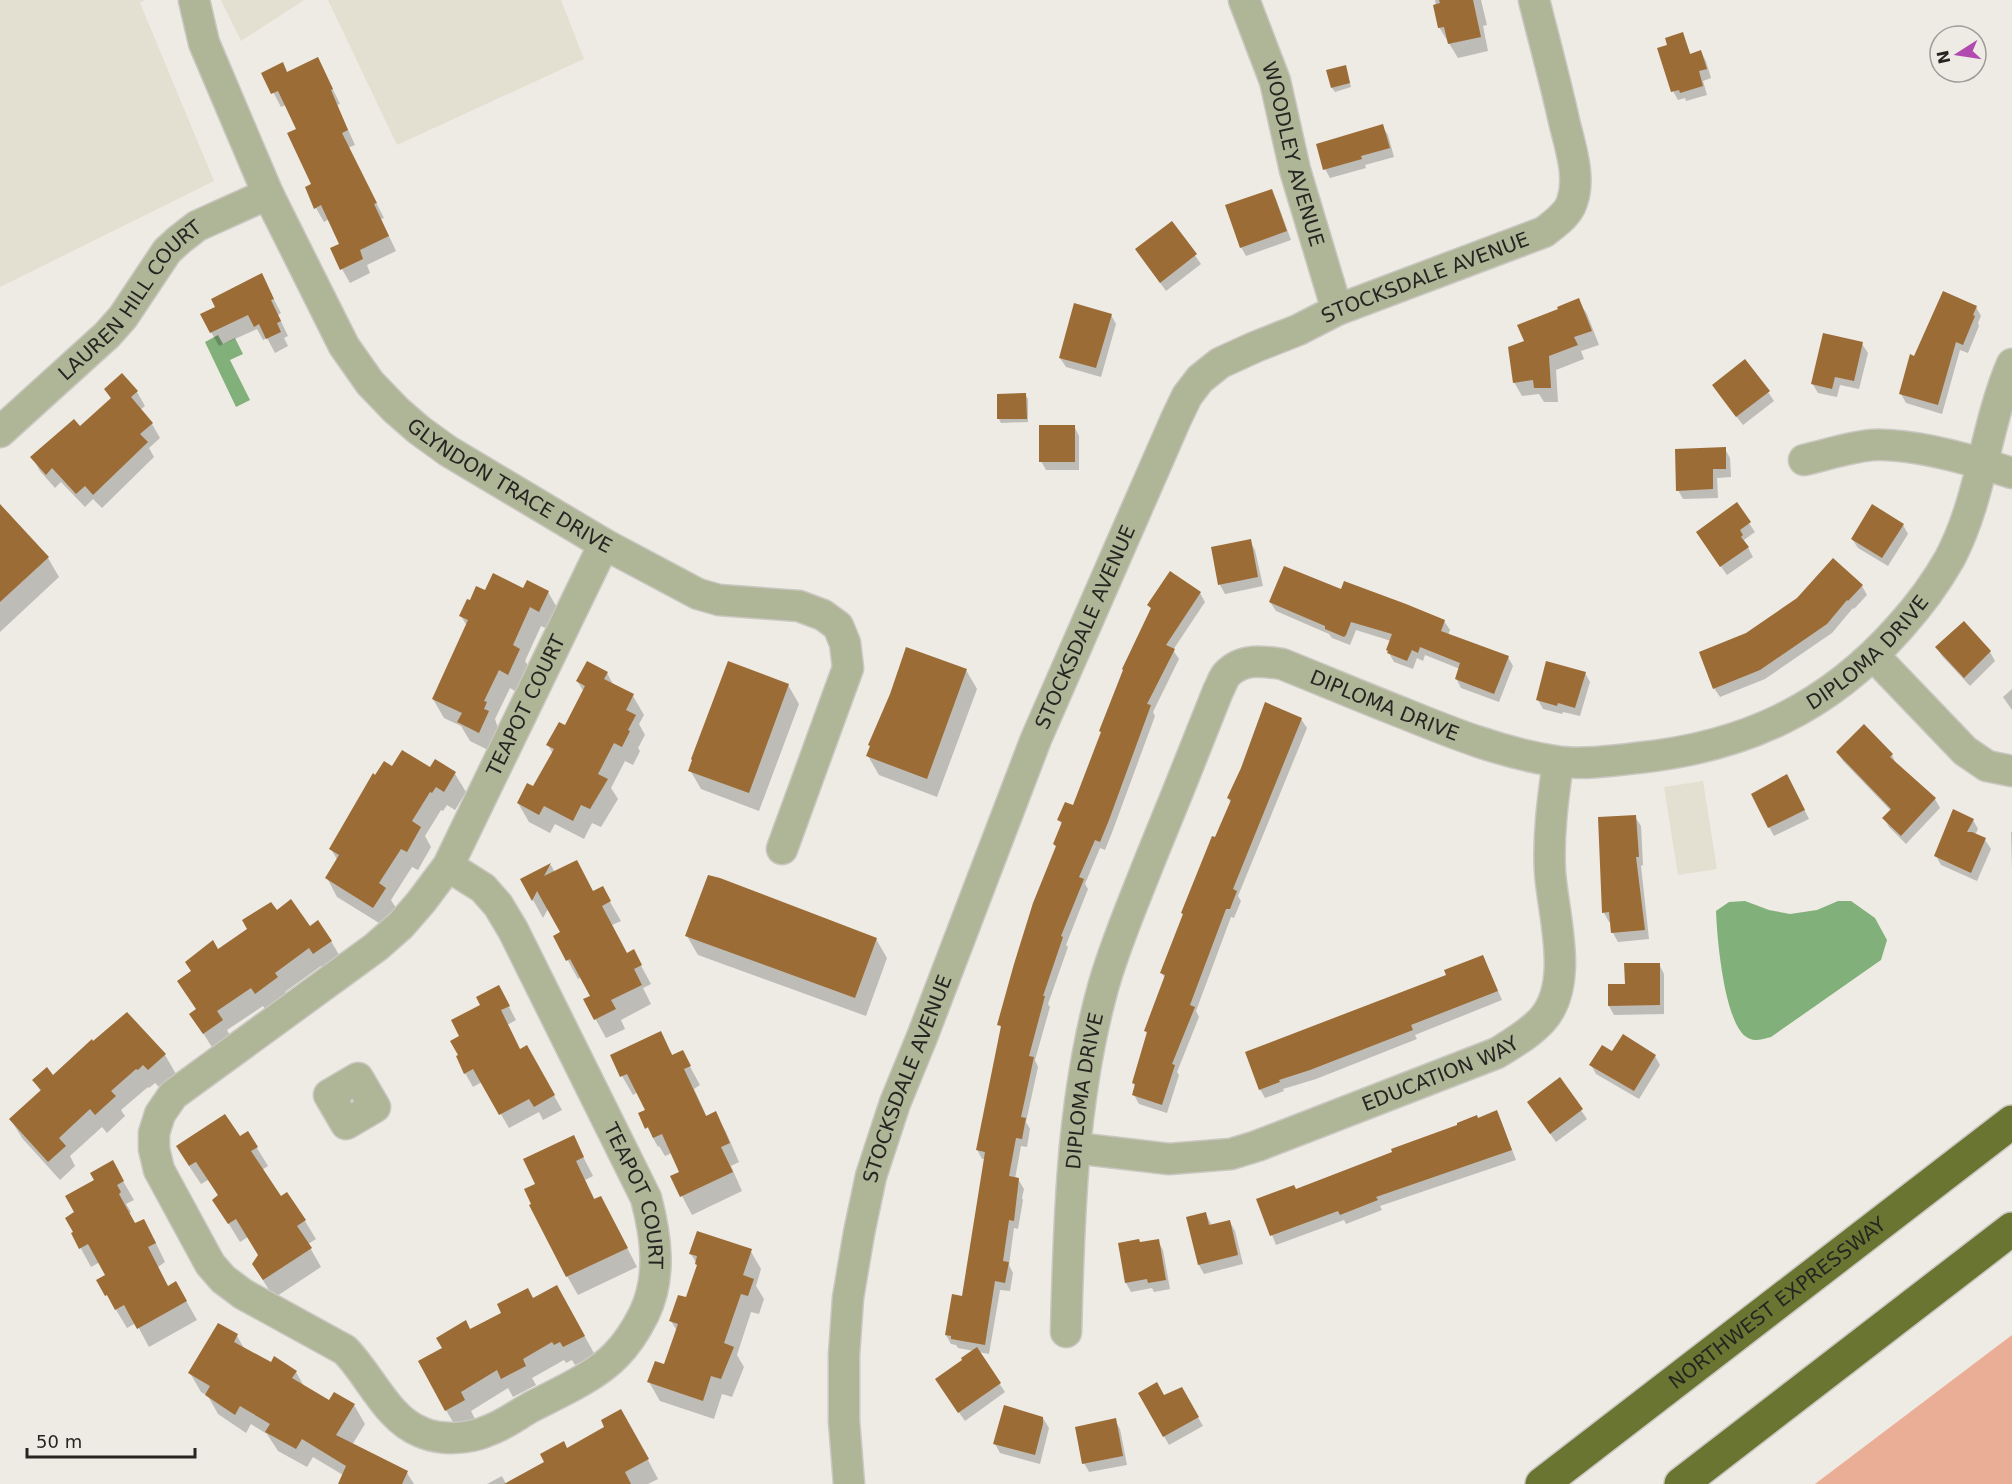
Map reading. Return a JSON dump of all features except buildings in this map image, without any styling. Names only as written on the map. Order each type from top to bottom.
[{"type":"highway","name":"NORTHWEST EXPRESSWAY","points":[[1542,1484],[2012,1122]]},
{"type":"highway","points":[[1681,1484],[2012,1229]]},
{"type":"street","name":"GLYNDON TRACE DRIVE","points":[[194,0],[204,42],[268,194],[344,346],[370,383],[396,410],[448,451],[604,544],[698,594],[720,600],[799,606],[823,615],[838,626],[845,643],[848,668],[782,849]]},
{"type":"street","name":"WOODLEY AVENUE","points":[[1245,0],[1275,81],[1295,170],[1337,310]]},
{"type":"street","name":"STOCKSDALE AVENUE","points":[[849,1484],[844,1421],[848,1298],[872,1176],[895,1103],[1036,739],[1187,396],[1200,379],[1220,363],[1255,346],[1298,330],[1337,310],[1544,232],[1562,218],[1572,206],[1576,189],[1574,162],[1534,0]]},
{"type":"street","name":"LAUREN HILL COURT","points":[[1,429],[107,335],[123,317],[167,251],[179,240],[196,226],[268,194]]},
{"type":"street","name":"DIPLOMA DRIVE","points":[[1066,1332],[1070,1204],[1075,1148],[1085,1068],[1104,984],[1126,921],[1218,691],[1227,675],[1239,666],[1258,661],[1281,664],[1452,733],[1508,752],[1557,762],[1612,761],[1666,755],[1711,746],[1756,732],[1797,712],[1836,688],[1874,656],[1916,608],[1949,559],[1967,521],[2000,391],[2012,364]]},
{"type":"street","points":[[1804,460],[1869,446],[1896,445],[2012,473]]},
{"type":"street","name":"TEAPOT COURT","points":[[448,866],[483,888],[498,905],[513,930],[646,1198],[653,1225],[656,1257],[654,1285],[644,1313],[616,1356],[593,1373],[488,1431],[465,1437],[433,1436],[423,1434],[408,1426],[392,1410],[358,1363],[345,1350],[243,1294],[223,1280],[210,1264],[159,1170],[154,1149],[154,1133],[160,1114],[172,1095],[376,947],[408,918],[448,866],[604,544]]},
{"type":"street","points":[[1874,656],[1965,751],[1987,766],[2012,771]]},
{"type":"street","name":"EDUCATION WAY","points":[[1075,1148],[1169,1159],[1231,1154],[1497,1053],[1521,1038],[1544,1018],[1556,993],[1561,963],[1552,894],[1549,841],[1557,762]]},
{"type":"shaded area","points":[[0,0],[145,0],[140,3],[214,181],[0,287]]},
{"type":"shaded area","points":[[221,0],[304,0],[241,41]]},
{"type":"shaded area","points":[[328,0],[561,0],[584,59],[397,145]]},
{"type":"shaded area","points":[[218,335],[223,344],[235,338],[243,354],[230,360],[250,400],[236,407],[205,342]]},
{"type":"shaded area","points":[[1703,781],[1717,869],[1678,875],[1664,787]]},
{"type":"shaded area","points":[[1745,901],[1769,910],[1790,914],[1817,910],[1838,901],[1851,901],[1875,918],[1887,940],[1881,960],[1771,1037],[1758,1040],[1748,1038],[1738,1027],[1727,996],[1720,958],[1716,911],[1729,902]]},
{"type":"shaded area","points":[[2012,1335],[2012,1484],[1815,1484]]}]
